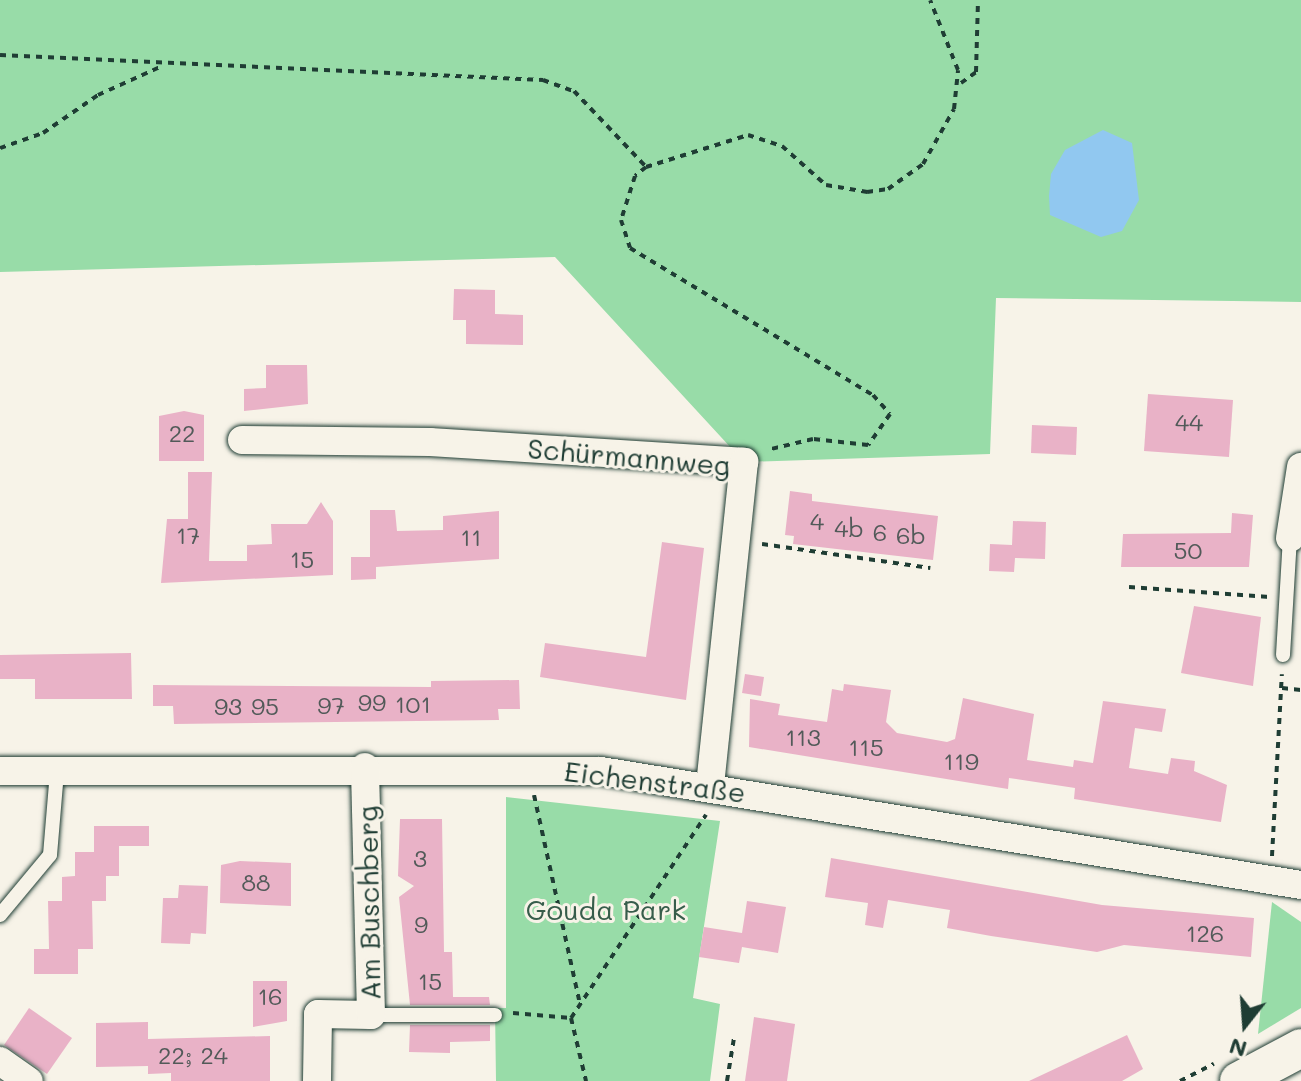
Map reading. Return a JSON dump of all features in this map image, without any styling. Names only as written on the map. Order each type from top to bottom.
[{"type":"main road","points":[[1239,1081],[1301,1048]]},
{"type":"street","name":"Schürmannweg","points":[[242,440],[430,442],[744,462],[708,799]]},
{"type":"street","points":[[1290,538],[1301,467]]},
{"type":"street","name":"Am Buschberg","points":[[317,1081],[318,1014],[371,1015],[365,767]]},
{"type":"street","name":"Eichenstraße","points":[[0,771],[534,768],[708,799],[1301,885]]},
{"type":"street","points":[[0,1061],[29,1081]]},
{"type":"lane","points":[[1283,655],[1284,598],[1290,538]]},
{"type":"lane","points":[[0,915],[50,855],[57,771]]},
{"type":"lane","points":[[371,1015],[495,1015]]},
{"type":"path","points":[[930,0],[961,83]]},
{"type":"path","points":[[744,462],[790,442],[874,443],[890,419],[888,407],[630,248],[621,220],[635,176],[646,167],[748,135],[782,146],[826,185],[880,191],[923,164],[947,128],[961,83],[976,72],[978,0]]},
{"type":"path","points":[[0,55],[162,66],[276,62],[338,73],[439,70],[543,80],[574,91],[646,167]]},
{"type":"path","points":[[0,148],[43,133],[98,95],[162,66]]},
{"type":"path","points":[[737,540],[930,568]]},
{"type":"path","points":[[1129,587],[1284,598]]},
{"type":"path","points":[[1272,855],[1283,655]]},
{"type":"path","points":[[1282,688],[1301,690]]},
{"type":"path","points":[[534,792],[579,1000]]},
{"type":"path","points":[[586,1081],[571,1018],[579,1000],[649,910],[708,799]]},
{"type":"path","points":[[495,1015],[571,1018]]},
{"type":"path","points":[[727,1081],[734,1038]]},
{"type":"green space","points":[[0,0],[1301,0],[1301,302],[996,298],[990,454],[744,462],[555,257],[0,272]]},
{"type":"green space","name":"Gouda Park","points":[[506,797],[720,821],[693,998],[720,1004],[710,1081],[496,1081],[495,1008],[506,1008]]},
{"type":"green space","points":[[1272,902],[1301,922],[1301,1008],[1258,1034]]},
{"type":"water","points":[[1103,130],[1132,143],[1139,200],[1122,231],[1101,237],[1050,215],[1049,196],[1051,174],[1065,150]]},
{"type":"building","points":[[454,289],[495,290],[495,314],[523,315],[523,345],[466,344],[466,320],[453,320]]},
{"type":"building","points":[[266,365],[307,365],[308,404],[244,411],[244,389],[266,388]]},
{"type":"building","points":[[1148,394],[1233,400],[1229,457],[1144,451]]},
{"type":"building","points":[[184,411],[204,415],[204,461],[159,461],[159,416]]},
{"type":"building","points":[[1032,425],[1077,427],[1076,455],[1031,453]]},
{"type":"building","points":[[188,472],[212,472],[209,561],[247,561],[247,545],[272,544],[271,524],[307,524],[321,502],[333,521],[333,575],[161,583],[167,519],[188,519]]},
{"type":"building","points":[[790,491],[812,494],[812,501],[938,516],[933,560],[793,544],[794,536],[785,535]]},
{"type":"building","points":[[370,510],[395,510],[397,531],[443,530],[443,516],[499,511],[499,559],[376,567],[376,579],[351,580],[351,557],[370,557]]},
{"type":"building","points":[[1232,513],[1253,515],[1249,567],[1121,567],[1123,534],[1231,533]]},
{"type":"building","points":[[1013,521],[1046,522],[1045,559],[1015,558],[1014,572],[989,571],[990,544],[1012,545]]},
{"type":"building","points":[[662,542],[704,548],[686,700],[540,677],[545,643],[646,657]]},
{"type":"building","points":[[1194,606],[1261,617],[1253,686],[1181,673]]},
{"type":"building","points":[[131,653],[132,699],[35,699],[35,679],[0,679],[0,655]]},
{"type":"building","points":[[745,674],[764,677],[761,696],[742,693]]},
{"type":"building","points":[[519,680],[520,709],[498,709],[499,720],[174,724],[173,706],[153,706],[153,685],[431,687],[431,681]]},
{"type":"building","points":[[844,684],[891,690],[886,722],[897,733],[947,742],[955,739],[963,698],[1034,714],[1027,760],[1073,767],[1074,760],[1093,763],[1103,701],[1166,709],[1162,732],[1135,728],[1129,768],[1168,774],[1171,758],[1195,761],[1194,771],[1227,785],[1221,822],[1074,799],[1075,788],[1009,778],[1008,789],[749,747],[750,699],[780,704],[778,715],[827,722],[832,689],[843,691]]},
{"type":"building","points":[[400,819],[442,819],[444,952],[452,952],[453,997],[489,997],[490,1005],[410,1005],[399,897],[414,886],[398,876]]},
{"type":"building","points":[[94,826],[149,826],[149,846],[119,846],[119,876],[106,876],[106,901],[92,901],[93,949],[78,949],[78,974],[34,974],[34,949],[49,949],[48,901],[62,901],[62,877],[75,876],[75,852],[94,852]]},
{"type":"building","points":[[831,858],[1102,905],[1254,918],[1251,957],[1124,945],[1097,952],[991,936],[947,928],[950,910],[888,900],[883,928],[865,925],[868,903],[825,897]]},
{"type":"building","points":[[240,861],[291,863],[291,906],[220,903],[221,865]]},
{"type":"building","points":[[179,885],[208,886],[206,934],[191,933],[190,944],[161,943],[163,898],[178,898]]},
{"type":"building","points":[[747,901],[786,907],[778,953],[742,947],[739,963],[699,957],[704,927],[742,933]]},
{"type":"building","points":[[253,981],[287,981],[287,1021],[253,1027]]},
{"type":"building","points":[[29,1008],[72,1038],[47,1074],[4,1045]]},
{"type":"building","points":[[754,1017],[795,1024],[787,1081],[745,1081]]},
{"type":"building","points":[[148,1022],[148,1039],[270,1036],[270,1081],[171,1081],[171,1073],[148,1074],[148,1066],[96,1067],[96,1023]]},
{"type":"building","points":[[410,1025],[490,1025],[490,1041],[450,1042],[450,1053],[409,1052]]},
{"type":"building","points":[[1127,1035],[1143,1069],[1122,1081],[1029,1081]]}]
